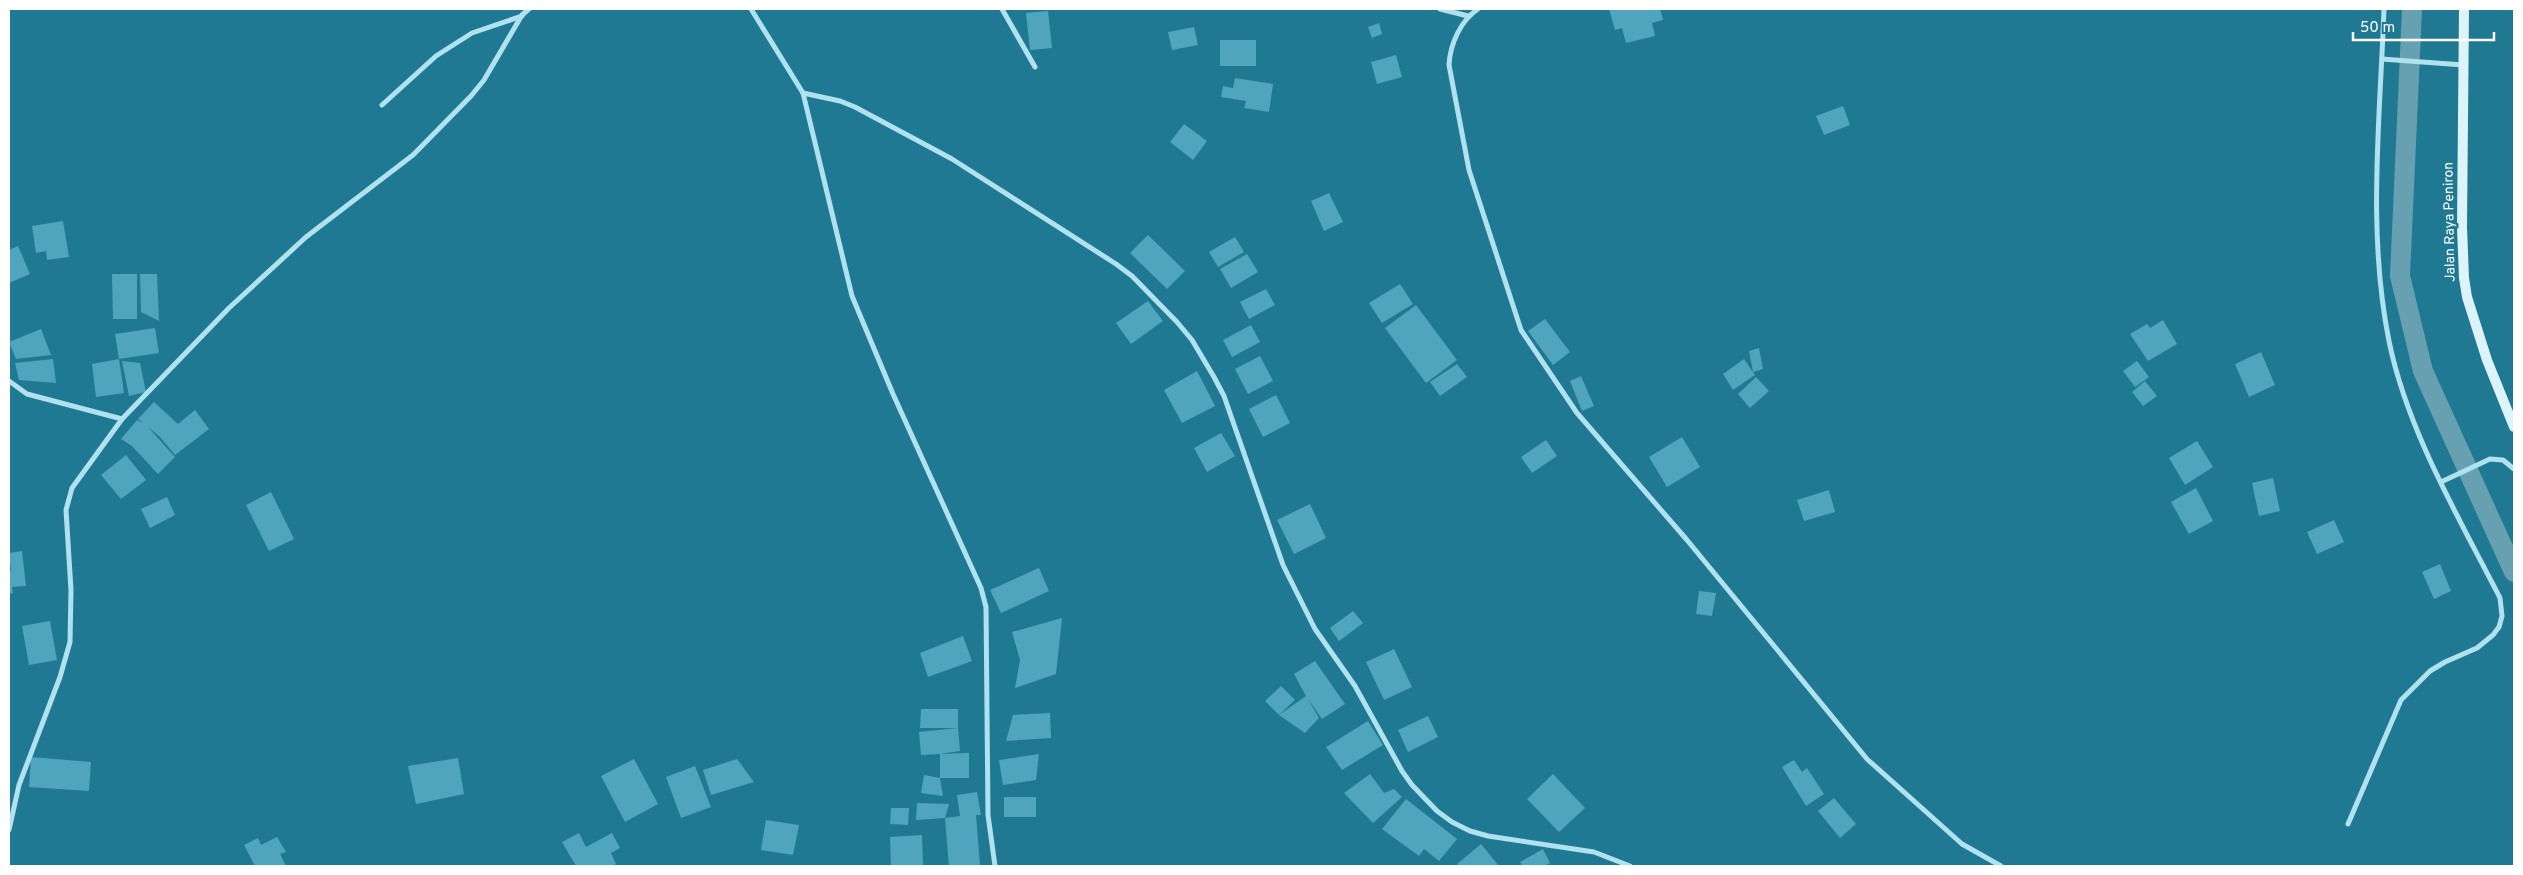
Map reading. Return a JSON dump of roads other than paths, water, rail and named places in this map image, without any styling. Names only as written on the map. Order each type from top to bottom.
[{"type":"main road","name":"Jalan Raya Peniron","points":[[2464,9],[2462,227],[2467,297],[2486,360],[2514,427]]},
{"type":"street","points":[[9,830],[19,785],[60,677],[70,642],[71,590],[66,510],[70,494],[122,419],[229,308],[306,237],[413,155],[484,80],[522,15],[529,9]]},
{"type":"street","points":[[751,9],[803,93],[852,296],[893,394],[984,596],[986,607],[988,816],[995,866]]},
{"type":"street","points":[[1002,9],[1035,67]]},
{"type":"street","points":[[1440,9],[1468,16]]},
{"type":"street","points":[[1478,9],[1468,16],[1451,48],[1449,65],[1469,170],[1519,324],[1525,336],[1577,413],[1686,540],[1867,759],[1962,844],[2001,866]]},
{"type":"street","points":[[2348,824],[2401,700],[2430,671],[2477,648],[2499,627],[2502,616],[2500,598],[2441,482],[2401,386],[2389,342],[2377,260],[2377,135],[2384,9]]},
{"type":"street","points":[[382,105],[436,56],[472,33],[522,15]]},
{"type":"street","points":[[2382,59],[2464,65]]},
{"type":"street","points":[[803,93],[840,101],[855,107],[952,159],[1116,264],[1137,281],[1177,322],[1196,346],[1224,396],[1283,565],[1315,628],[1355,686],[1402,771],[1437,811],[1452,822],[1470,831],[1594,852],[1630,866]]},
{"type":"street","points":[[9,381],[27,394],[122,419]]},
{"type":"street","points":[[2441,482],[2490,459],[2504,460],[2514,469]]},
{"type":"waterway","points":[[2412,9],[2400,276],[2423,371],[2514,572]]}]
